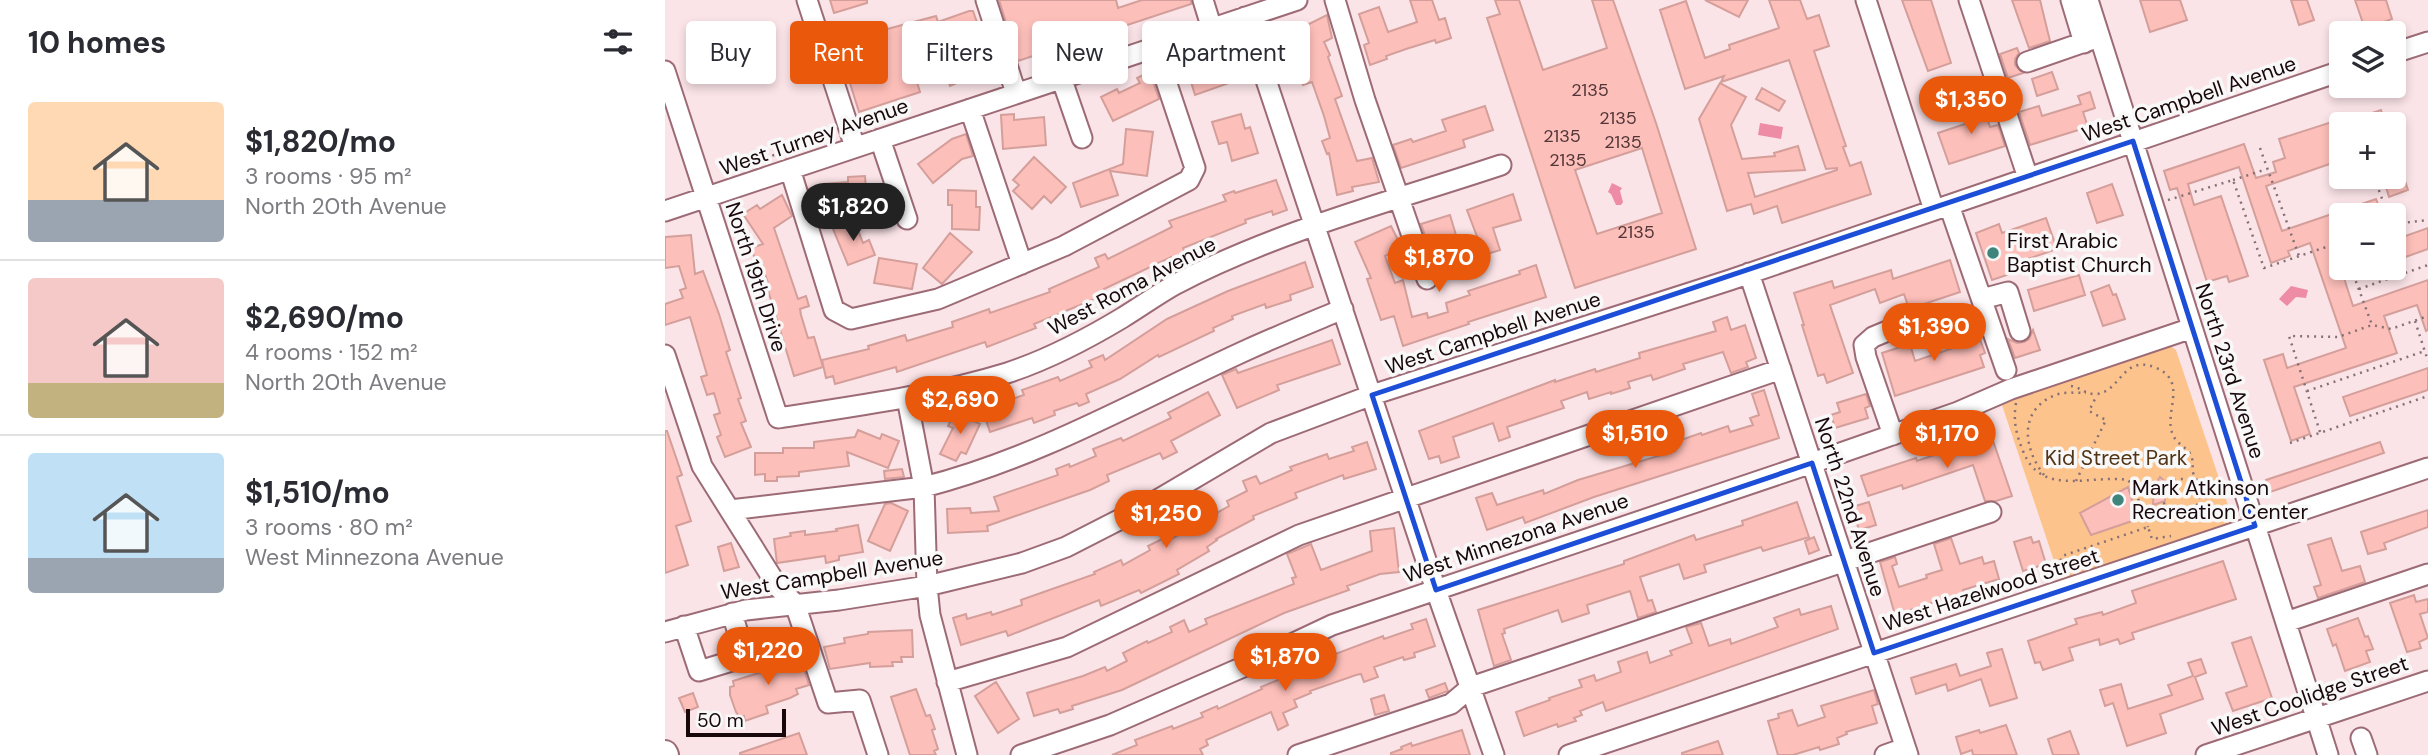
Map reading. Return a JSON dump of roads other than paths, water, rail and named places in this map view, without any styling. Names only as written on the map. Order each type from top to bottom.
[{"type":"street","points":[[807,0],[855,147]]},
{"type":"street","points":[[986,0],[1016,93]]},
{"type":"street","points":[[1203,0],[1210,21]]},
{"type":"street","name":"West Turney Avenue","points":[[1236,21],[1297,0]]},
{"type":"street","points":[[1335,0],[1365,100],[1427,279]]},
{"type":"street","points":[[1866,0],[1942,207],[1982,299],[2006,370]]},
{"type":"street","points":[[1969,0],[2028,178]]},
{"type":"street","points":[[2027,62],[2092,40],[2071,0]]},
{"type":"street","name":"North 23rd Avenue","points":[[2088,0],[2092,40],[2133,141],[2328,755]]},
{"type":"street","points":[[1245,18],[1436,590],[1494,755]]},
{"type":"street","points":[[2406,49],[2428,41]]},
{"type":"street","name":"North 19th Drive","points":[[665,71],[778,418]]},
{"type":"street","name":"West Campbell Avenue","points":[[674,629],[732,613],[927,586],[1022,563],[1066,547],[1154,502],[1271,433],[1372,395],[1749,273],[2133,141],[2242,112],[2329,76]]},
{"type":"street","name":"West Turney Avenue","points":[[665,211],[1048,84]]},
{"type":"street","points":[[1063,84],[1082,138]]},
{"type":"street","points":[[790,169],[834,310],[851,319],[938,299],[1064,246],[1189,180],[1195,168],[1167,84]]},
{"type":"street","points":[[970,108],[1022,264]]},
{"type":"street","points":[[880,139],[907,219]]},
{"type":"street","name":"West Roma Avenue","points":[[778,418],[907,398],[1009,372],[1076,343],[1176,284],[1238,256],[1316,226],[1501,165]]},
{"type":"street","name":"North 22nd Avenue","points":[[1749,273],[1907,751]]},
{"type":"street","points":[[1982,299],[2008,292],[2020,331]]},
{"type":"street","points":[[730,510],[924,487],[1033,452],[1249,349],[1343,309]]},
{"type":"street","points":[[1893,435],[1865,357],[1864,345],[1873,337],[1902,325]]},
{"type":"street","name":"West Minnezona Avenue","points":[[1021,755],[1110,725],[1332,625],[1812,464],[1958,412],[1997,395],[2192,328]]},
{"type":"street","points":[[665,355],[702,466],[778,587],[795,604],[828,703],[860,700],[878,755]]},
{"type":"street","points":[[947,682],[1067,648],[1299,535],[1781,369]]},
{"type":"street","points":[[907,398],[924,487],[930,615],[967,755]]},
{"type":"street","name":"West Hazelwood Street","points":[[1569,755],[1874,653],[2068,580],[2171,545],[2255,526],[2428,468]]},
{"type":"street","points":[[1298,755],[1451,704],[1471,687],[1991,512]]},
{"type":"street","points":[[2286,622],[2428,574]]},
{"type":"street","points":[[674,629],[699,671],[745,657],[732,613]]},
{"type":"street","name":"West Coolidge Street","points":[[2206,755],[2428,681]]},
{"type":"street","points":[[1885,755],[1907,751]]},
{"type":"place","name":"First Arabic Baptist Church","points":[[1993,253]]},
{"type":"place","name":"Mark Atkinson Recreation Center","points":[[2118,500]]},
{"type":"park label","name":"Kid Street Park","points":[[2116,458]]}]
